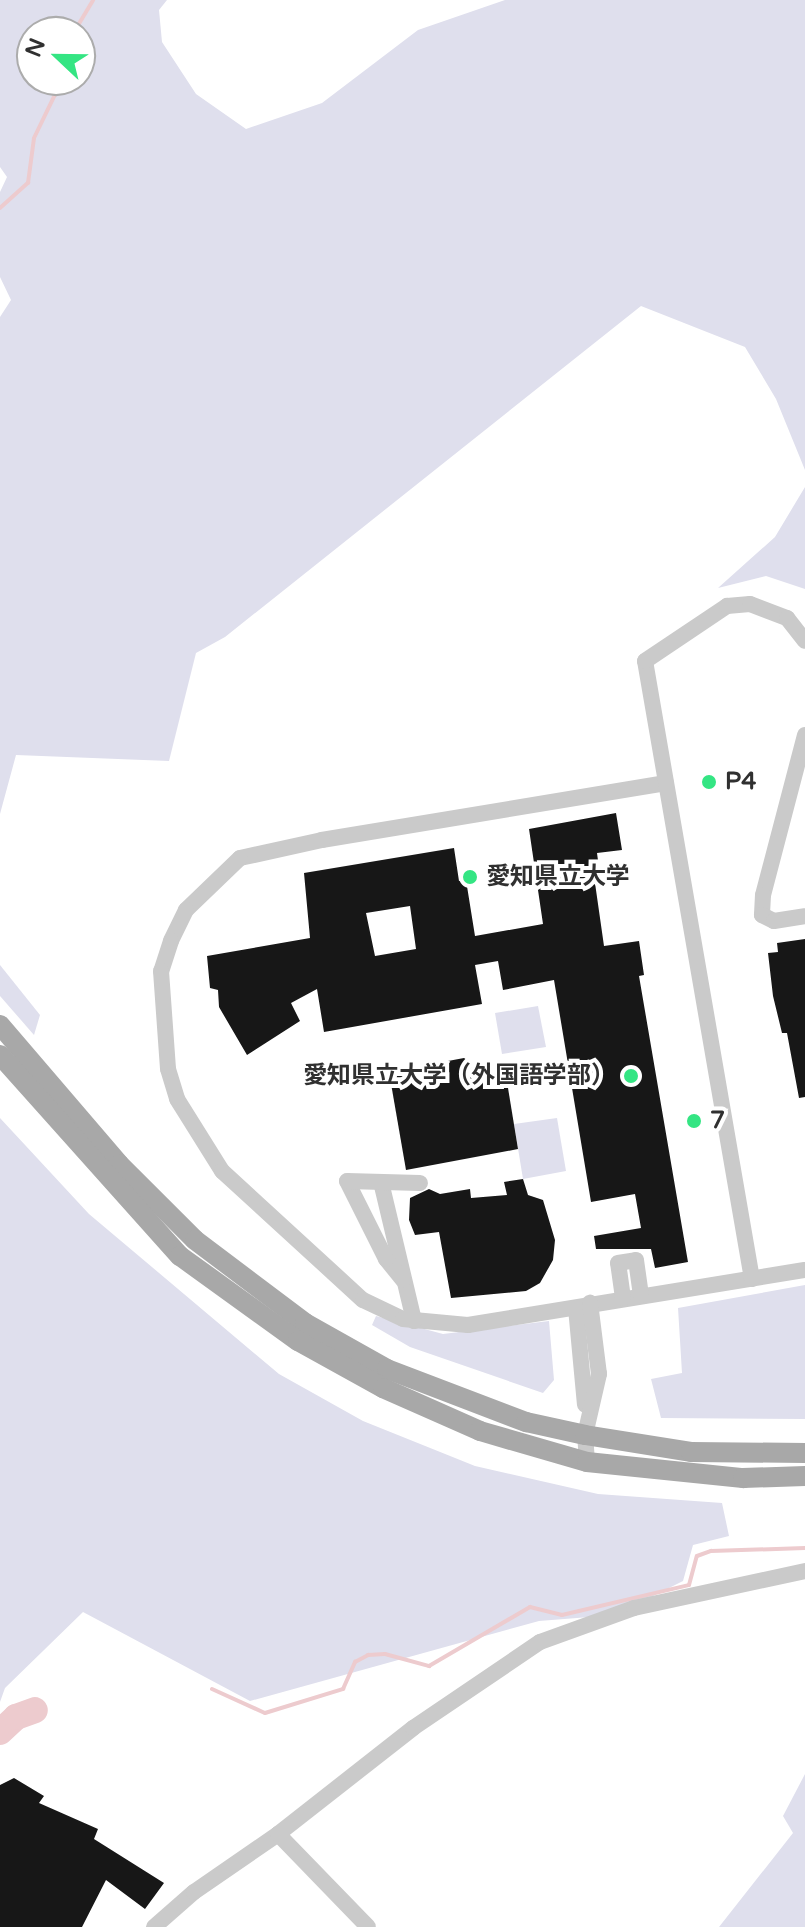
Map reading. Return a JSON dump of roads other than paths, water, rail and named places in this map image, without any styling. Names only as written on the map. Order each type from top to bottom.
[{"type":"main road","points":[[0,1025],[119,1164],[195,1240],[305,1323],[387,1369],[467,1401],[585,1435],[691,1452],[805,1453]]},
{"type":"main road","points":[[0,1055],[180,1256],[239,1301],[383,1388],[480,1431],[587,1462],[743,1478],[805,1476]]},
{"type":"street","points":[[752,1279],[645,661],[727,606],[750,604],[772,610],[787,618],[805,641]]},
{"type":"street","points":[[805,735],[763,895],[762,915],[774,921],[805,916]]},
{"type":"street","points":[[666,783],[322,840],[240,858],[186,910],[171,941],[161,971],[168,1069],[199,1139],[222,1171],[363,1300],[414,1321],[468,1325],[805,1270]]},
{"type":"street","points":[[403,1280],[386,1259],[347,1181],[420,1183]]},
{"type":"street","points":[[381,1182],[414,1321]]},
{"type":"street","points":[[623,1298],[618,1263],[636,1260],[641,1295]]},
{"type":"street","points":[[583,1305],[599,1374],[585,1435],[587,1462]]},
{"type":"street","points":[[154,1927],[194,1892],[278,1834],[413,1728],[540,1642],[634,1608],[805,1571]]},
{"type":"street","points":[[278,1834],[368,1927]]},
{"type":"waterway","points":[[84,16],[93,0]]},
{"type":"waterway","points":[[0,208],[28,183],[34,138],[54,96]]},
{"type":"waterway","points":[[212,1689],[265,1713],[343,1689],[355,1662],[368,1655],[385,1654],[429,1666],[530,1607],[562,1615],[689,1585],[697,1556],[711,1551],[805,1548]]},
{"type":"waterway","points":[[0,1732],[16,1717],[35,1710]]},
{"type":"place","name":"P4","points":[[709,782]]},
{"type":"place","name":"愛知県立大学","points":[[470,877]]},
{"type":"place","name":"愛知県立大学（外国語学部）","points":[[631,1076]]},
{"type":"place","name":"7","points":[[694,1121]]}]
